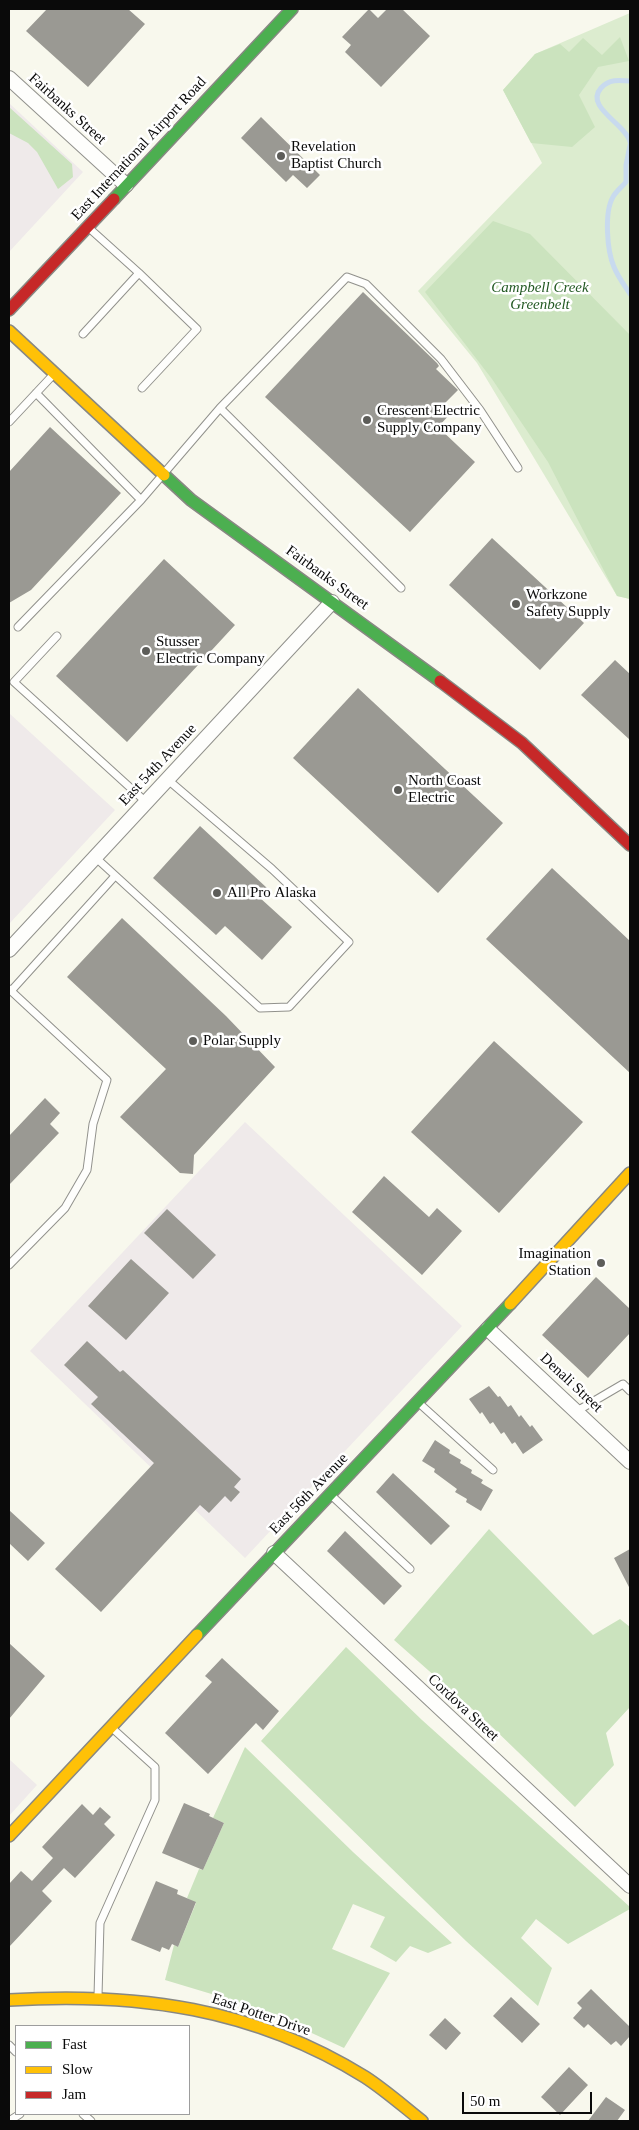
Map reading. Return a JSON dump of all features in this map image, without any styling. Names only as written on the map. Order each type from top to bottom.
[{"type":"street","name":"East International Airport Road","points":[[9,310],[292,9]]},
{"type":"street","name":"Fairbanks Street","points":[[9,78],[126,185]]},
{"type":"street","name":"Fairbanks Street","points":[[9,331],[192,500],[522,742],[630,845]]},
{"type":"street","name":"East 54th Avenue","points":[[9,950],[332,602]]},
{"type":"street","name":"East 56th Avenue","points":[[9,1836],[274,1552],[488,1328],[630,1173]]},
{"type":"street","name":"Denali Street","points":[[488,1328],[630,1462]]},
{"type":"street","name":"Cordova Street","points":[[274,1552],[630,1886]]},
{"type":"street","name":"East Potter Drive","points":[[9,2000],[53,1996],[98,1997],[164,2002],[206,2010],[263,2028],[319,2051],[366,2078],[422,2121]]},
{"type":"lane","points":[[87,226],[197,329],[142,388]]},
{"type":"lane","points":[[83,334],[139,273]]},
{"type":"lane","points":[[18,627],[141,500],[220,408],[347,277],[366,284],[441,359],[480,410],[518,468]]},
{"type":"lane","points":[[9,422],[55,373]]},
{"type":"lane","points":[[36,393],[141,500]]},
{"type":"lane","points":[[220,408],[401,588]]},
{"type":"lane","points":[[57,636],[14,682],[146,802]]},
{"type":"lane","points":[[94,857],[260,1008],[289,1007],[348,942],[272,869],[167,779]]},
{"type":"lane","points":[[9,1265],[65,1208],[88,1170],[93,1124],[107,1080],[10,990],[115,876]]},
{"type":"lane","points":[[577,1411],[623,1384],[630,1391]]},
{"type":"lane","points":[[418,1402],[493,1470]]},
{"type":"lane","points":[[330,1494],[410,1569]]},
{"type":"lane","points":[[98,1997],[100,1923],[155,1800],[155,1767],[111,1726]]},
{"type":"shaded area","points":[[9,103],[83,172],[9,252]]},
{"type":"shaded area","points":[[9,713],[115,810],[9,924]]},
{"type":"shaded area","points":[[245,1122],[462,1326],[245,1558],[30,1351]]},
{"type":"shaded area","points":[[9,1759],[37,1785],[9,1816]]},
{"type":"green space","name":"Campbell Creek Greenbelt","points":[[630,13],[630,599],[617,596],[477,363],[418,291],[542,163],[503,90],[535,54]]},
{"type":"green space","points":[[620,37],[629,61],[598,67],[579,95],[595,127],[572,147],[531,143],[503,90],[535,54],[560,44],[569,52],[583,38],[602,55]]},
{"type":"green space","points":[[9,107],[72,164],[73,177],[58,189],[37,152],[28,143],[9,133]]},
{"type":"green space","points":[[493,221],[530,234],[630,335],[630,599],[617,596],[548,462],[492,379],[425,292]]},
{"type":"green space","points":[[489,1529],[593,1635],[620,1619],[630,1627],[630,1707],[606,1733],[614,1765],[575,1807],[488,1723],[394,1640]]},
{"type":"green space","points":[[346,1647],[422,1720],[630,1907],[630,1909],[568,1944],[536,1919],[521,1938],[552,1968],[538,2006],[466,1941],[261,1741]]},
{"type":"green space","points":[[245,1747],[353,1852],[452,1943],[428,1953],[410,1946],[396,1962],[370,1947],[385,1917],[353,1904],[332,1949],[390,1973],[344,2048],[258,2008],[165,1980],[174,1945],[178,1947],[196,1903],[187,1898],[199,1869],[203,1870],[224,1823],[213,1818]]},
{"type":"building","points":[[47,9],[128,9],[145,24],[88,87],[26,31]]},
{"type":"building","points":[[369,9],[378,18],[387,9],[402,9],[430,36],[381,87],[345,52],[351,45],[342,37]]},
{"type":"building","name":"Revelation Baptist Church","points":[[261,117],[320,175],[307,188],[293,175],[286,182],[241,138]]},
{"type":"building","name":"Crescent Electric Supply Company","points":[[363,292],[437,363],[439,366],[436,369],[458,390],[444,404],[452,412],[438,427],[475,462],[410,532],[265,397]]},
{"type":"building","points":[[50,427],[121,493],[31,590],[9,603],[9,472]]},
{"type":"building","name":"Workzone Safety Supply","points":[[492,538],[584,623],[540,670],[449,585]]},
{"type":"building","name":"Stusser Electric Company","points":[[164,559],[235,625],[127,742],[56,676]]},
{"type":"building","points":[[615,660],[630,674],[630,740],[581,695]]},
{"type":"building","name":"North Coast Electric","points":[[358,688],[503,823],[438,893],[293,758]]},
{"type":"building","name":"All Pro Alaska","points":[[200,826],[267,888],[259,897],[292,927],[262,960],[225,926],[216,935],[153,878]]},
{"type":"building","points":[[552,868],[630,941],[630,1073],[486,939]]},
{"type":"building","name":"Polar Supply","points":[[122,918],[226,1016],[275,1067],[194,1155],[193,1174],[180,1173],[120,1117],[166,1069],[67,977]]},
{"type":"building","points":[[494,1041],[583,1122],[499,1213],[411,1132]]},
{"type":"building","points":[[45,1098],[60,1113],[50,1124],[59,1133],[9,1185],[9,1136]]},
{"type":"building","points":[[384,1176],[429,1217],[437,1208],[462,1231],[422,1275],[352,1212]]},
{"type":"building","points":[[167,1209],[216,1255],[193,1279],[144,1233]]},
{"type":"building","points":[[131,1259],[169,1293],[126,1340],[88,1306]]},
{"type":"building","name":"Imagination Station","points":[[596,1277],[630,1309],[630,1333],[588,1378],[542,1335]]},
{"type":"building","points":[[87,1341],[120,1372],[123,1370],[241,1479],[234,1487],[240,1492],[231,1502],[225,1496],[209,1513],[200,1505],[101,1612],[55,1569],[154,1463],[91,1404],[98,1397],[64,1365]]},
{"type":"building","points":[[489,1386],[508,1407],[511,1405],[519,1417],[521,1415],[530,1427],[532,1425],[543,1440],[523,1454],[515,1442],[512,1444],[504,1432],[501,1434],[493,1422],[490,1424],[482,1412],[480,1414],[469,1399]]},
{"type":"building","points":[[435,1440],[450,1450],[449,1453],[461,1460],[460,1463],[472,1470],[471,1473],[483,1480],[481,1483],[493,1490],[481,1511],[466,1502],[467,1499],[455,1492],[457,1489],[434,1472],[435,1469],[422,1461]]},
{"type":"building","points":[[393,1473],[450,1526],[431,1545],[376,1492]]},
{"type":"building","points":[[9,1510],[45,1543],[28,1561],[9,1543]]},
{"type":"building","points":[[345,1531],[402,1586],[384,1605],[327,1551]]},
{"type":"building","points":[[630,1549],[630,1589],[614,1558]]},
{"type":"building","points":[[9,1643],[45,1676],[9,1719]]},
{"type":"building","points":[[222,1658],[279,1711],[263,1730],[256,1723],[208,1774],[165,1733],[212,1682],[205,1676]]},
{"type":"building","points":[[184,1803],[210,1814],[209,1816],[224,1823],[203,1870],[162,1853]]},
{"type":"building","points":[[82,1804],[93,1815],[100,1807],[111,1817],[104,1824],[115,1835],[75,1878],[64,1868],[42,1891],[52,1901],[9,1947],[9,1884],[21,1871],[32,1881],[53,1858],[42,1847]]},
{"type":"building","points":[[156,1881],[178,1890],[177,1894],[196,1902],[178,1947],[172,1944],[169,1950],[162,1947],[160,1952],[131,1940]]},
{"type":"building","points":[[591,1989],[630,2027],[630,2036],[621,2046],[616,2041],[611,2045],[588,2024],[584,2028],[573,2018],[582,2008],[577,2003]]},
{"type":"building","points":[[511,1997],[540,2024],[522,2043],[493,2016]]},
{"type":"building","points":[[445,2018],[461,2033],[446,2050],[429,2035]]},
{"type":"building","points":[[569,2067],[588,2085],[560,2115],[541,2097]]},
{"type":"building","points":[[606,2097],[625,2110],[617,2121],[588,2121]]},
{"type":"waterway","points":[[630,81],[618,80],[607,83],[597,95],[602,109],[627,135],[630,142]]},
{"type":"waterway","points":[[630,145],[626,165],[626,182],[614,195],[608,212],[608,232],[612,260],[614,267],[630,294]]},
{"type":"traffic: fast","points":[[114,199],[292,9]]},
{"type":"traffic: fast","points":[[164,475],[191,500],[440,681]]},
{"type":"traffic: fast","points":[[197,1635],[510,1304]]},
{"type":"traffic: slow","points":[[9,331],[164,475]]},
{"type":"traffic: slow","points":[[510,1304],[630,1173]]},
{"type":"traffic: slow","points":[[9,1836],[197,1635]]},
{"type":"traffic: slow","points":[[9,2000],[103,1999],[149,2003],[237,2020],[281,2035],[323,2054],[365,2077],[422,2121]]},
{"type":"traffic: jam","points":[[9,310],[114,199]]},
{"type":"traffic: jam","points":[[440,681],[522,743],[630,845]]},
{"type":"place","name":"Revelation Baptist Church","points":[[281,156]]},
{"type":"place","name":"Crescent Electric Supply Company","points":[[367,420]]},
{"type":"place","name":"Workzone Safety Supply","points":[[516,604]]},
{"type":"place","name":"Stusser Electric Company","points":[[146,651]]},
{"type":"place","name":"North Coast Electric","points":[[398,790]]},
{"type":"place","name":"All Pro Alaska","points":[[217,893]]},
{"type":"place","name":"Polar Supply","points":[[193,1041]]},
{"type":"place","name":"Imagination Station","points":[[601,1263]]}]
